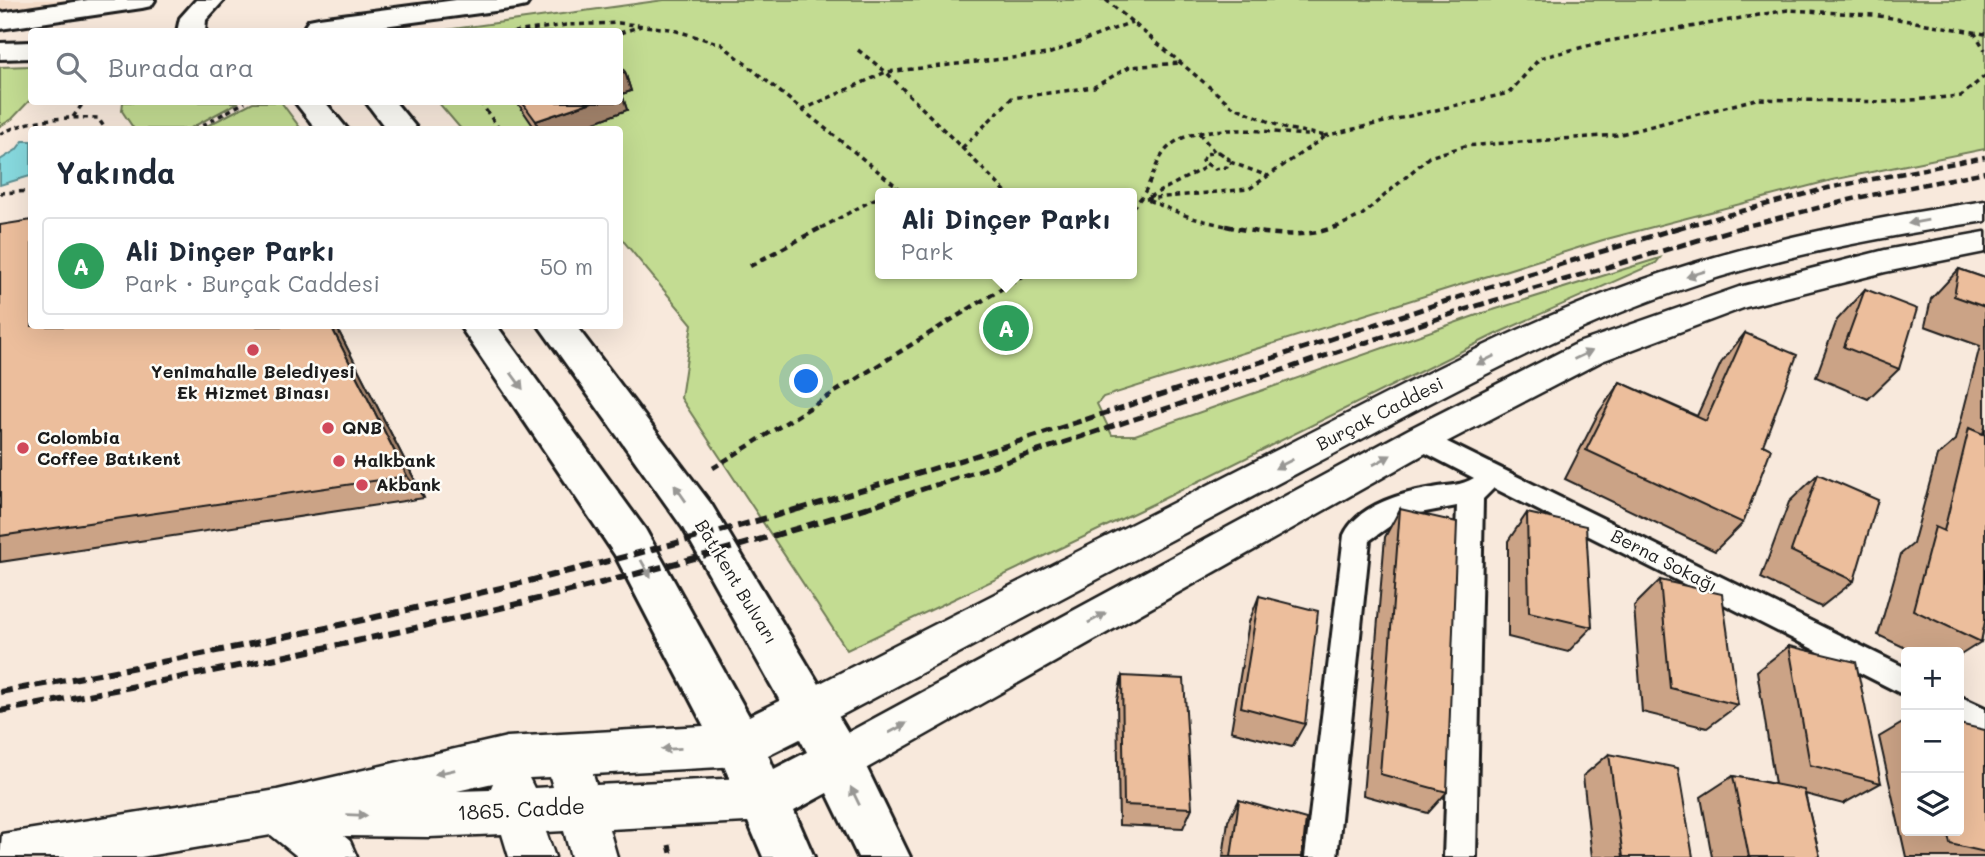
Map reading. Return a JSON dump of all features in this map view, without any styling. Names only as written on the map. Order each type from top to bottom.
[{"type":"main road","points":[[0,21],[142,0]]},
{"type":"main road","points":[[192,28],[193,18],[211,0]]},
{"type":"main road","points":[[319,28],[332,15],[338,0]]},
{"type":"main road","points":[[330,28],[517,0]]},
{"type":"main road","points":[[0,51],[28,50]]},
{"type":"main road","points":[[312,105],[330,126]]},
{"type":"main road","points":[[382,105],[400,126]]},
{"type":"main road","points":[[480,329],[630,542],[739,745],[789,857]]},
{"type":"main road","name":"Batıkent Bulvarı","points":[[559,329],[697,516],[810,710],[885,857]]},
{"type":"main road","points":[[739,745],[810,710]]},
{"type":"main road","points":[[765,799],[838,761]]},
{"type":"street","name":"Burçak Caddesi","points":[[810,710],[1389,410],[1511,348],[1603,306],[1702,272],[1769,254],[1871,230],[1985,211]]},
{"type":"street","points":[[838,761],[1421,439],[1590,352],[1685,316],[1808,279],[1985,242]]},
{"type":"street","name":"Berna Sokağı","points":[[1421,439],[1901,680]]},
{"type":"street","points":[[1321,857],[1357,535],[1387,510],[1439,496],[1470,495],[1495,476]]},
{"type":"street","points":[[1460,857],[1470,495]]},
{"type":"street","points":[[1964,712],[1985,723]]},
{"type":"street","name":"1865. Cadde","points":[[2,857],[277,812],[507,758],[739,745]]},
{"type":"street","points":[[566,755],[594,857]]},
{"type":"street","points":[[507,758],[516,809],[532,857]]},
{"type":"street","name":"1865. Cadde","points":[[277,812],[429,815],[765,799]]},
{"type":"street","points":[[277,812],[334,857]]},
{"type":"path","points":[[1106,0],[1232,106],[1284,128],[1326,136]]},
{"type":"path","points":[[1145,199],[1165,150],[1182,137],[1208,131],[1326,136],[1508,93],[1540,58],[1603,42],[1810,4]]},
{"type":"path","points":[[1843,6],[1985,34]]},
{"type":"path","points":[[546,28],[593,22],[645,24],[688,31],[721,44],[897,187]]},
{"type":"path","points":[[802,110],[886,72],[1048,54],[1132,22]]},
{"type":"path","points":[[623,32],[645,24]]},
{"type":"path","points":[[1974,31],[1985,50]]},
{"type":"path","points":[[858,50],[886,72],[1002,188]]},
{"type":"path","points":[[962,148],[1012,98],[1094,87],[1129,67],[1181,63]]},
{"type":"path","points":[[1145,199],[1192,218],[1252,232],[1295,235],[1334,228],[1362,215],[1429,157],[1465,146],[1617,135],[1756,99],[1817,98],[1888,102],[1961,96],[1985,76]]},
{"type":"path","points":[[73,117],[82,105]]},
{"type":"path","points":[[201,126],[240,105]]},
{"type":"path","points":[[482,105],[497,126]]},
{"type":"path","points":[[0,134],[23,121],[73,117],[98,118],[103,126]]},
{"type":"path","points":[[1199,133],[1215,152],[1227,156],[1230,162],[1268,176]]},
{"type":"path","points":[[1145,199],[1249,189],[1326,136]]},
{"type":"path","points":[[1207,167],[1202,161],[1203,156],[1215,152]]},
{"type":"path","points":[[1137,204],[1207,167],[1220,169],[1230,162]]},
{"type":"path","points":[[0,193],[28,191]]},
{"type":"path","points":[[750,266],[875,198]]},
{"type":"path","points":[[713,468],[1016,279]]},
{"type":"path","points":[[669,845],[672,857]]},
{"type":"shaded area","points":[[0,0],[142,0],[0,21]]},
{"type":"green space","points":[[664,0],[1985,0],[1985,149],[1832,180],[1603,240],[1103,397],[1097,404],[1112,435],[1135,435],[1477,315],[1660,258],[1656,263],[1498,333],[1157,502],[847,650],[681,398],[692,324],[623,241],[623,126],[458,126],[441,105],[623,105],[623,28],[460,28]]},
{"type":"green space","points":[[28,66],[28,102],[12,119],[0,126],[0,67]]},
{"type":"green space","points":[[123,105],[233,105],[195,126],[132,126],[122,111]]},
{"type":"green space","points":[[247,105],[283,105],[299,126],[207,126]]},
{"type":"water","points":[[23,141],[28,141],[28,177],[0,185],[0,160],[16,150]]},
{"type":"building","points":[[524,105],[583,105],[536,121]]},
{"type":"building","points":[[28,221],[28,329],[333,329],[407,476],[0,536],[0,225]]},
{"type":"building","points":[[1959,269],[1985,278],[1985,307],[1954,296]]},
{"type":"building","points":[[1865,289],[1917,309],[1899,369],[1844,347]]},
{"type":"building","points":[[1745,333],[1797,355],[1763,445],[1771,449],[1743,523],[1586,450],[1620,382],[1706,421]]},
{"type":"building","points":[[1985,426],[1985,621],[1981,642],[1913,610],[1935,527],[1944,531],[1969,428],[1983,434]]},
{"type":"building","points":[[1818,474],[1878,500],[1854,581],[1791,551]]},
{"type":"building","points":[[1400,509],[1457,522],[1447,792],[1380,774]]},
{"type":"building","points":[[1527,513],[1586,526],[1592,627],[1529,612]]},
{"type":"building","points":[[1660,580],[1722,594],[1738,705],[1670,688]]},
{"type":"building","points":[[1259,596],[1318,611],[1305,724],[1241,707]]},
{"type":"building","points":[[1789,646],[1856,662],[1881,783],[1810,765]]},
{"type":"building","points":[[1122,676],[1184,679],[1192,808],[1124,805]]},
{"type":"building","points":[[1964,725],[1985,730],[1985,852],[1950,844],[1948,836],[1964,836]]},
{"type":"building","points":[[1609,754],[1678,768],[1693,857],[1623,857]]},
{"type":"building","points":[[1733,776],[1804,790],[1820,857],[1749,857]]},
{"type":"building","points":[[1239,800],[1306,819],[1302,857],[1231,857]]},
{"type":"railway","points":[[1678,228],[1828,188],[1985,157]]},
{"type":"railway","points":[[1741,228],[1857,198],[1985,172]]},
{"type":"railway","points":[[799,509],[965,459],[1684,226]]},
{"type":"railway","points":[[1741,228],[1746,226]]},
{"type":"railway","points":[[863,509],[1476,306],[1741,228]]},
{"type":"railway","points":[[0,692],[203,654],[506,587],[805,507]]},
{"type":"railway","points":[[0,711],[219,670],[437,623],[654,569],[868,507]]},
{"type":"place","name":"Ali Dinçer Parkı","points":[[1006,328]]},
{"type":"place","name":"Yenimahalle Belediyesi Ek Hizmet Binası","points":[[253,350]]},
{"type":"place","name":"QNB","points":[[328,428]]},
{"type":"place","name":"Colombia Coffee Batıkent","points":[[23,448]]},
{"type":"place","name":"Halkbank","points":[[339,461]]},
{"type":"place","name":"Akbank","points":[[362,485]]}]
